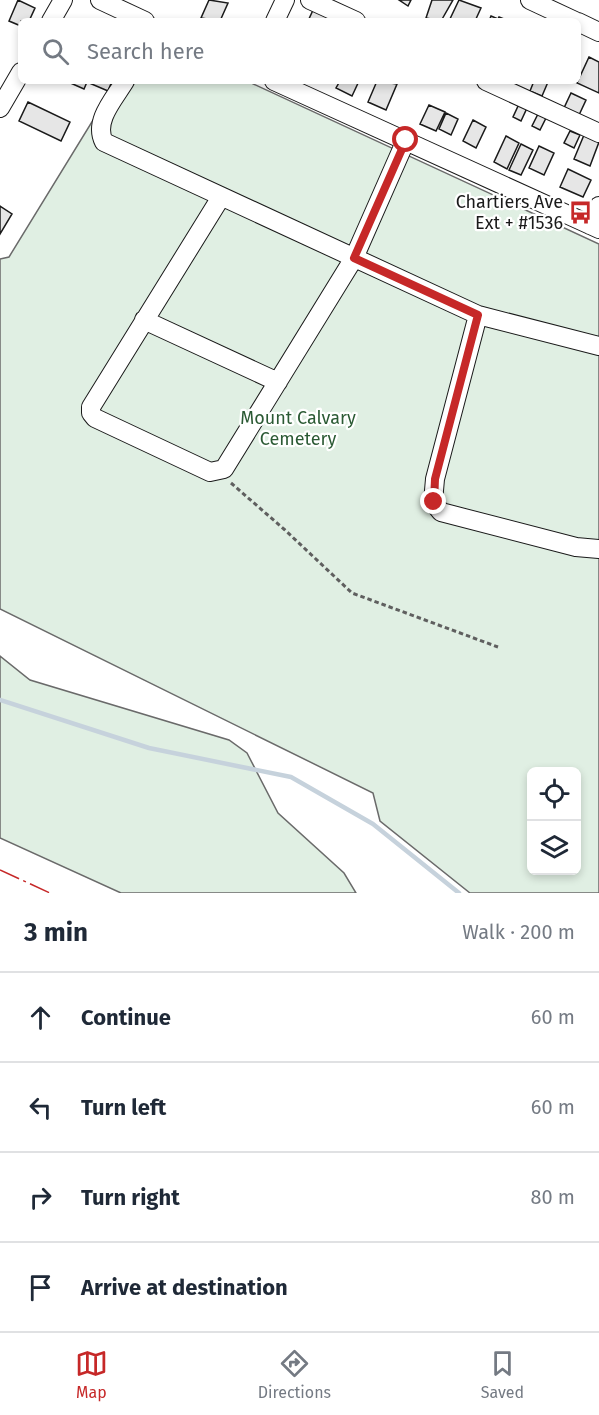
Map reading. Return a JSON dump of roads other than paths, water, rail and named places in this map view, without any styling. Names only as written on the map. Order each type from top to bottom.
[{"type":"street","points":[[53,18],[63,0]]},
{"type":"street","points":[[100,0],[139,18]]},
{"type":"street","points":[[276,18],[285,0]]},
{"type":"street","points":[[310,0],[349,18]]},
{"type":"street","points":[[530,0],[568,18]]},
{"type":"street","points":[[581,24],[599,32]]},
{"type":"street","points":[[0,108],[18,77]]},
{"type":"street","points":[[123,84],[104,115],[100,135],[104,142],[478,315],[599,346]]},
{"type":"street","points":[[281,84],[595,227],[599,206]]},
{"type":"street","points":[[493,84],[599,133]]},
{"type":"street","points":[[221,197],[91,407],[91,413],[95,418],[199,467],[218,472],[224,469],[354,258],[406,140]]},
{"type":"street","points":[[478,315],[435,479],[434,502],[441,512],[576,547],[599,549]]},
{"type":"street","points":[[144,320],[278,382]]},
{"type":"waterway","points":[[0,700],[149,748],[291,777],[373,824],[459,893]]},
{"type":"place","name":"Chartiers Ave Ext + #1536","points":[[581,212]]},
{"type":"park label","name":"Mount Calvary Cemetery","points":[[298,428]]}]
